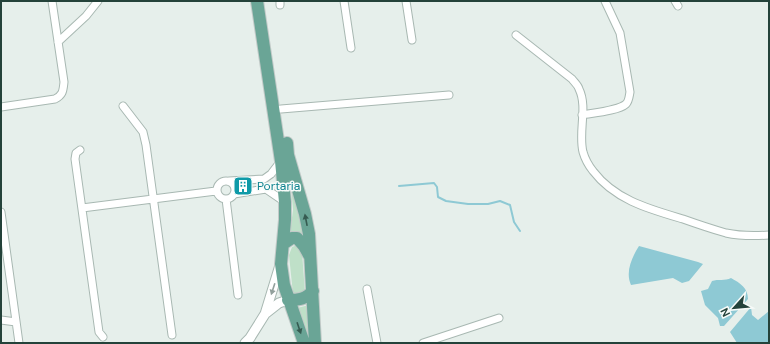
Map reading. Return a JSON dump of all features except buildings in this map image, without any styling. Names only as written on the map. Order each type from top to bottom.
[{"type":"main road","points":[[257,1],[282,161],[285,220],[281,264],[288,300],[304,343]]},
{"type":"main road","points":[[265,1],[288,155],[305,214],[309,234],[315,343]]},
{"type":"main road","points":[[283,244],[292,238],[297,238],[304,246],[310,258]]},
{"type":"main road","points":[[288,300],[301,300],[306,298],[312,290]]},
{"type":"street","points":[[1,107],[55,99],[63,92],[64,82],[52,1]]},
{"type":"street","points":[[58,42],[86,16],[98,1]]},
{"type":"street","points":[[344,1],[350,48]]},
{"type":"street","points":[[406,1],[412,40]]},
{"type":"street","points":[[582,115],[617,108],[625,105],[629,100],[630,92],[620,33],[605,1]]},
{"type":"street","points":[[516,35],[572,79],[579,88],[582,98],[581,139],[583,154],[599,179],[611,190],[628,201],[728,233],[750,236],[769,235]]},
{"type":"street","points":[[281,108],[449,95]]},
{"type":"street","points":[[124,106],[142,132],[146,145],[152,199],[172,335]]},
{"type":"street","points":[[80,150],[76,153],[75,159],[99,332],[103,337]]},
{"type":"street","points":[[282,161],[271,174],[264,179],[223,181],[216,187],[216,190],[219,197],[226,199],[230,198],[234,194],[266,189],[285,202]]},
{"type":"street","points":[[264,179],[266,189]]},
{"type":"street","points":[[229,181],[235,188],[234,194]]},
{"type":"street","points":[[82,208],[216,190]]},
{"type":"street","points":[[226,199],[238,295]]},
{"type":"street","points":[[1,212],[19,343]]},
{"type":"street","points":[[245,343],[265,314],[281,264]]},
{"type":"street","points":[[367,289],[377,343]]},
{"type":"street","points":[[265,314],[279,303],[288,300]]},
{"type":"street","points":[[423,343],[499,318]]},
{"type":"street","points":[[1,320],[16,322]]},
{"type":"green space","points":[[291,185],[305,235],[290,233],[293,210]]},
{"type":"green space","points":[[297,245],[302,252],[305,293],[293,294],[289,255],[292,247]]},
{"type":"green space","points":[[309,305],[310,343],[297,308]]},
{"type":"water","points":[[639,246],[703,264],[689,281],[682,283],[673,278],[631,285],[629,280],[630,265]]},
{"type":"water","points":[[731,278],[745,289],[748,299],[724,326],[720,326],[718,318],[705,305],[701,291],[708,289],[712,281]]},
{"type":"water","points":[[751,307],[752,315],[758,320],[769,311],[769,343],[737,343],[730,332]]},
{"type":"waterway","points":[[399,186],[434,183],[437,187],[438,197],[446,201],[468,204],[488,204],[500,201],[510,205],[514,222],[520,231]]},
{"type":"place","name":"Portaria","points":[[243,186]]}]
